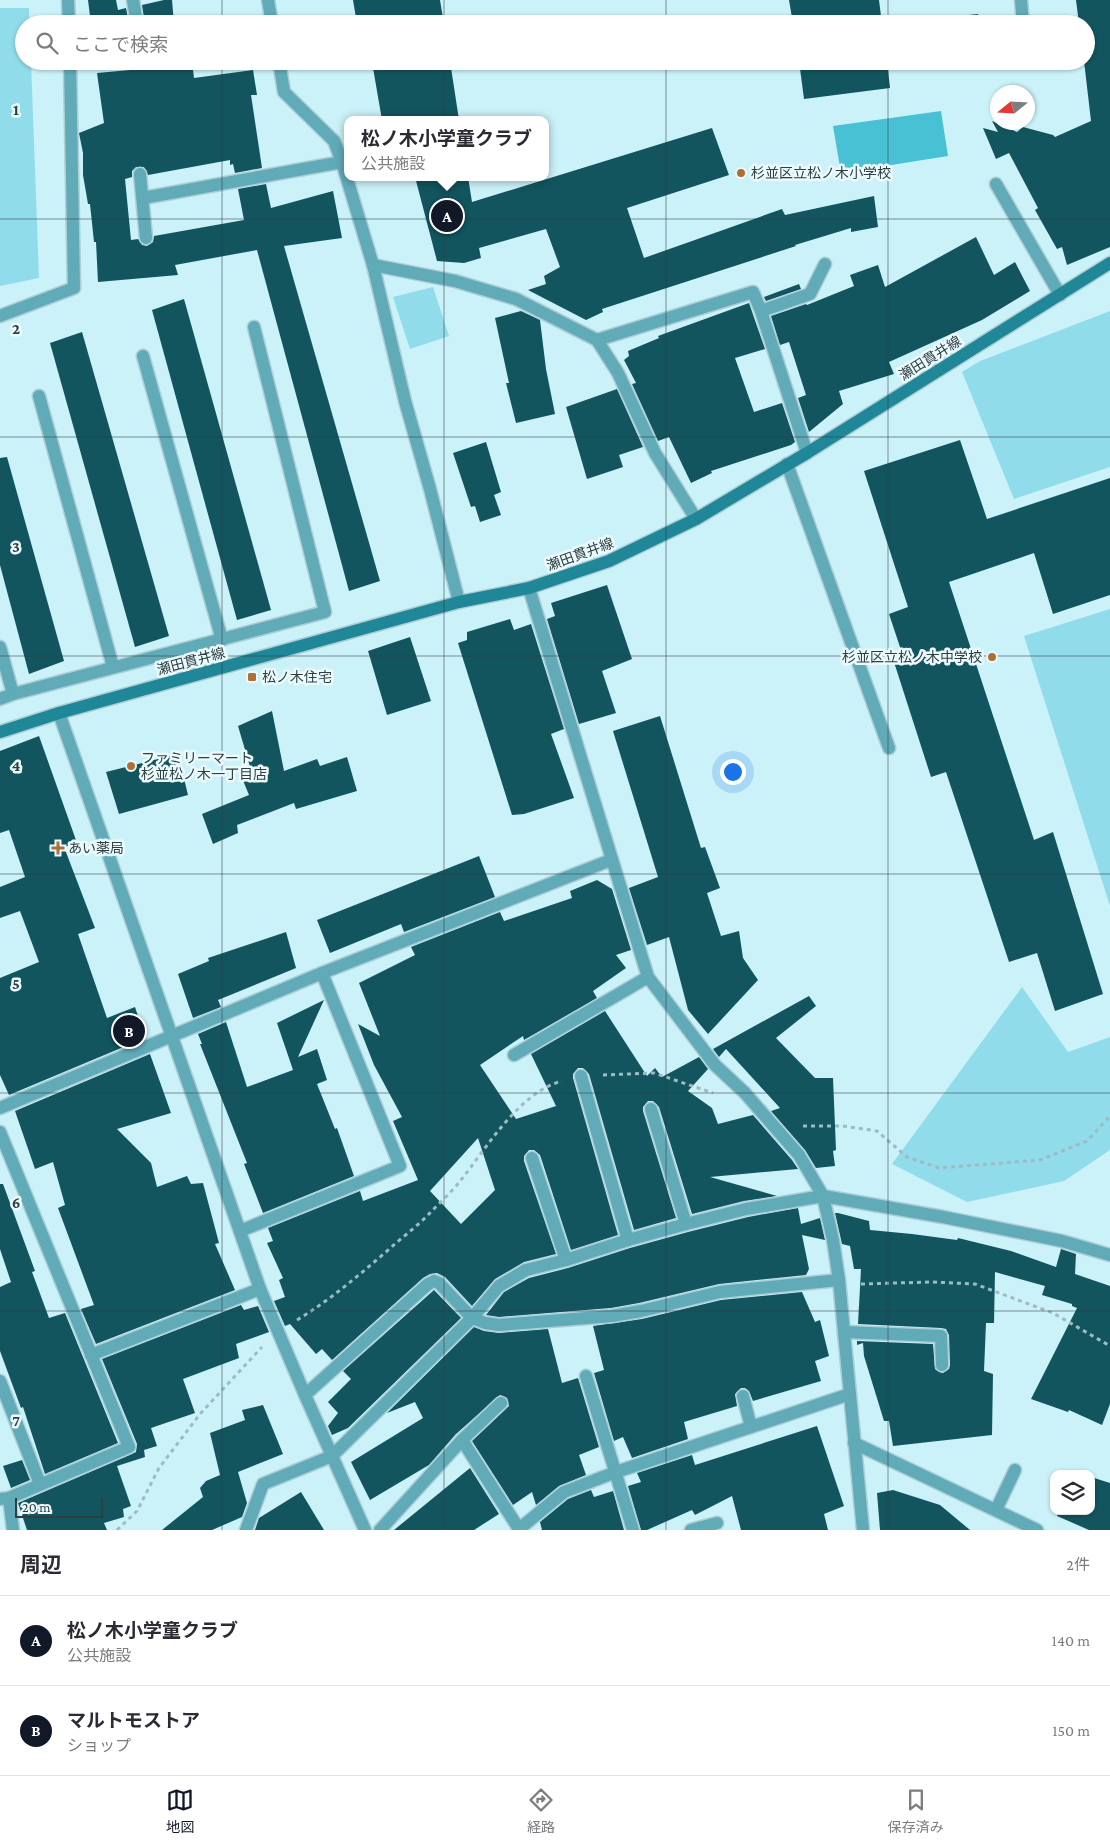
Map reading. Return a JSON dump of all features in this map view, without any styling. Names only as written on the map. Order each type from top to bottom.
[{"type":"main road","name":"瀬田貫井線","points":[[0,732],[59,713],[459,602],[528,588],[609,561],[696,519],[807,453],[1110,263]]},
{"type":"street","points":[[68,0],[69,15]]},
{"type":"street","points":[[133,0],[136,15]]},
{"type":"street","points":[[268,0],[270,15]]},
{"type":"street","points":[[1021,0],[1022,15]]},
{"type":"street","points":[[0,316],[74,288],[70,70]]},
{"type":"street","points":[[280,70],[284,92],[334,141],[344,169]]},
{"type":"street","points":[[143,198],[342,162]]},
{"type":"street","points":[[140,174],[146,238]]},
{"type":"street","points":[[348,181],[373,265],[405,401],[459,602]]},
{"type":"street","points":[[996,184],[1060,295]]},
{"type":"street","points":[[761,311],[810,294],[825,264]]},
{"type":"street","points":[[373,265],[455,281],[516,298],[597,340],[618,373],[655,453],[696,519]]},
{"type":"street","points":[[597,340],[753,292],[761,311],[807,453]]},
{"type":"street","points":[[0,699],[113,667],[325,612],[254,327]]},
{"type":"street","points":[[143,356],[222,640]]},
{"type":"street","points":[[39,396],[113,667]]},
{"type":"street","points":[[787,464],[889,748]]},
{"type":"street","points":[[528,588],[648,977],[715,1065],[745,1094],[799,1155],[823,1196],[833,1240],[839,1280],[863,1530]]},
{"type":"street","points":[[0,646],[13,694]]},
{"type":"street","points":[[59,713],[260,1289],[365,1530]]},
{"type":"street","points":[[0,1108],[322,973],[611,860]]},
{"type":"street","points":[[240,1231],[400,1166],[322,973]]},
{"type":"street","points":[[514,1055],[648,977]]},
{"type":"street","points":[[581,1076],[628,1240]]},
{"type":"street","points":[[651,1110],[686,1224]]},
{"type":"street","points":[[0,1132],[128,1448],[4,1499],[13,1530]]},
{"type":"street","points":[[532,1158],[566,1260]]},
{"type":"street","points":[[246,1530],[263,1484],[332,1456],[472,1318],[499,1286],[526,1270],[566,1260],[628,1240],[746,1209],[823,1196],[953,1218],[1062,1241],[1110,1255]]},
{"type":"street","points":[[305,1395],[428,1284],[434,1281],[439,1283],[472,1318],[485,1324],[499,1325],[612,1316],[720,1292],[839,1280]]},
{"type":"street","points":[[91,1355],[260,1289]]},
{"type":"street","points":[[844,1332],[941,1336],[942,1365]]},
{"type":"street","points":[[586,1376],[633,1530]]},
{"type":"street","points":[[0,1381],[40,1484]]},
{"type":"street","points":[[462,1440],[519,1530],[564,1492],[616,1472],[850,1394]]},
{"type":"street","points":[[743,1396],[752,1427]]},
{"type":"street","points":[[380,1530],[462,1440],[501,1403]]},
{"type":"street","points":[[854,1443],[1037,1530]]},
{"type":"street","points":[[996,1510],[1015,1470]]},
{"type":"street","points":[[691,1530],[717,1523]]},
{"type":"path","points":[[117,1530],[137,1511],[159,1468],[200,1414],[240,1368],[278,1331],[322,1305],[348,1286],[425,1218],[460,1181],[487,1144],[518,1108],[550,1084],[581,1076],[654,1073],[716,1095]]},
{"type":"path","points":[[775,1128],[843,1126],[877,1130],[907,1157],[939,1168],[1040,1160],[1087,1141],[1110,1116]]},
{"type":"path","points":[[839,1280],[852,1284],[932,1282],[976,1284],[1053,1313],[1110,1346]]},
{"type":"shaded area","points":[[0,8],[29,8],[29,15],[15,15],[15,70],[31,70],[39,278],[0,286]]},
{"type":"shaded area","points":[[941,111],[948,156],[841,173],[833,126]]},
{"type":"shaded area","points":[[433,287],[449,336],[410,349],[393,297]]},
{"type":"shaded area","points":[[1110,311],[1110,467],[1014,499],[962,372],[980,361]]},
{"type":"shaded area","points":[[1110,609],[1110,906],[1024,636]]},
{"type":"shaded area","points":[[1022,987],[1068,1052],[1110,1037],[1110,1150],[1064,1181],[967,1202],[892,1164]]},
{"type":"building","points":[[88,0],[116,0],[118,10],[126,8],[127,15],[90,15]]},
{"type":"building","points":[[172,0],[173,15],[144,15],[142,5]]},
{"type":"building","points":[[353,0],[440,0],[442,15],[356,15]]},
{"type":"building","points":[[789,0],[879,0],[881,15],[792,15]]},
{"type":"building","points":[[1076,0],[1110,0],[1110,247],[1067,265],[1062,247],[1057,249],[1035,210],[1038,208],[1009,153],[996,159],[983,128],[998,132],[997,130],[1012,130],[1017,132],[1019,130],[1034,130],[1055,137],[1091,121],[1085,70],[1095,70],[1095,15],[1078,15]]},
{"type":"building","points":[[130,70],[193,70],[194,78],[253,70],[257,95],[251,95],[262,168],[235,173],[233,164],[230,165],[230,160],[148,175],[144,167],[136,167],[132,171],[132,177],[125,179],[131,240],[138,239],[142,245],[147,246],[153,242],[154,236],[244,220],[238,189],[266,184],[271,208],[333,191],[342,238],[284,246],[380,581],[349,591],[257,250],[175,265],[178,275],[98,282],[96,242],[94,242],[90,204],[88,204],[83,175],[83,153],[79,133],[104,123],[97,73]]},
{"type":"building","points":[[373,70],[451,70],[458,116],[381,116]]},
{"type":"building","points":[[800,70],[888,70],[890,88],[804,99]]},
{"type":"building","points":[[712,128],[729,175],[627,208],[644,258],[782,209],[785,215],[874,196],[878,227],[851,232],[851,228],[795,245],[602,309],[603,312],[586,320],[528,290],[546,284],[544,276],[560,267],[546,229],[479,248],[481,258],[464,263],[437,261],[416,181],[469,181],[472,202],[540,181],[549,181],[549,178]]},
{"type":"building","points":[[976,237],[994,275],[1015,262],[1030,291],[982,320],[889,362],[894,374],[839,391],[843,404],[809,432],[798,398],[806,395],[789,342],[780,345],[771,316],[807,305],[854,286],[850,275],[878,265],[885,287]]},
{"type":"building","points":[[799,284],[801,289],[766,301],[764,297]]},
{"type":"building","points":[[184,299],[271,610],[237,620],[152,310]]},
{"type":"building","points":[[749,303],[765,349],[735,358],[754,412],[782,403],[795,442],[791,445],[711,471],[712,473],[691,483],[669,437],[658,441],[632,384],[636,383],[624,360],[629,356],[628,351],[659,338],[658,336]]},
{"type":"building","points":[[521,311],[540,320],[546,369],[555,414],[516,423],[506,383],[509,383],[495,318]]},
{"type":"building","points":[[82,332],[169,636],[135,647],[50,343]]},
{"type":"building","points":[[617,389],[643,447],[619,455],[623,467],[587,479],[566,407]]},
{"type":"building","points":[[960,440],[987,519],[1110,478],[1110,595],[1053,614],[1034,553],[949,582],[1034,840],[1053,832],[1103,994],[1055,1011],[1037,953],[1009,962],[946,772],[931,777],[893,659],[903,656],[889,614],[908,607],[864,471]]},
{"type":"building","points":[[486,442],[501,492],[494,495],[501,515],[480,522],[475,506],[471,507],[453,453]]},
{"type":"building","points":[[7,457],[64,661],[29,674],[0,565],[0,458]]},
{"type":"building","points":[[607,585],[632,659],[602,671],[616,713],[579,724],[547,619],[555,616],[551,603]]},
{"type":"building","points":[[510,619],[514,630],[531,624],[564,729],[551,734],[574,798],[524,814],[512,815],[458,643],[467,640],[467,632]]},
{"type":"building","points":[[410,637],[431,701],[387,715],[368,651]]},
{"type":"building","points":[[272,711],[284,771],[317,759],[320,766],[347,757],[357,791],[296,809],[294,803],[237,825],[238,833],[213,844],[202,814],[249,795],[240,773],[251,770],[238,726]]},
{"type":"building","points":[[660,716],[701,848],[705,847],[720,888],[707,893],[721,936],[739,931],[743,958],[758,980],[708,1034],[688,1010],[669,937],[647,945],[629,888],[658,877],[613,731]]},
{"type":"building","points":[[39,736],[77,843],[64,847],[95,928],[78,934],[107,1018],[135,1007],[145,1038],[9,1095],[0,1075],[0,978],[39,962],[20,911],[0,918],[0,887],[25,877],[9,830],[0,833],[0,751]]},
{"type":"building","points":[[178,754],[188,795],[119,814],[106,772]]},
{"type":"building","points":[[479,856],[495,897],[404,932],[401,924],[330,953],[317,920]]},
{"type":"building","points":[[597,880],[612,889],[631,950],[616,955],[626,968],[593,991],[597,998],[524,1040],[523,1036],[480,1065],[516,1119],[556,1106],[531,1054],[605,1011],[647,1076],[655,1068],[662,1077],[699,1057],[708,1069],[688,1091],[712,1108],[718,1124],[753,1115],[798,1169],[710,1177],[777,1196],[744,1201],[692,1214],[659,1107],[653,1101],[648,1101],[643,1107],[643,1111],[676,1218],[634,1230],[589,1074],[583,1068],[578,1068],[573,1074],[573,1078],[618,1235],[571,1250],[540,1155],[534,1150],[529,1150],[524,1156],[524,1161],[556,1254],[524,1262],[495,1279],[472,1306],[445,1277],[437,1273],[430,1274],[423,1278],[332,1360],[322,1349],[316,1354],[290,1324],[285,1326],[274,1301],[285,1297],[279,1280],[283,1278],[267,1243],[273,1241],[268,1228],[360,1191],[363,1201],[418,1180],[393,1121],[402,1117],[374,1065],[358,1024],[380,1036],[359,983],[415,955],[411,947],[500,912],[504,921],[572,898],[570,891]],"holes":[[[478,1138],[495,1190],[461,1224],[430,1191]]]},
{"type":"building","points":[[286,932],[296,968],[218,1000],[221,1007],[193,1018],[178,974],[209,961],[208,958]]},
{"type":"building","points":[[809,996],[816,1006],[776,1038],[815,1078],[833,1078],[836,1150],[833,1151],[835,1166],[816,1168],[805,1150],[771,1111],[780,1108],[726,1049],[719,1057],[713,1049]]},
{"type":"building","points":[[324,1000],[298,1057],[317,1049],[327,1080],[317,1084],[335,1129],[337,1128],[354,1176],[263,1213],[244,1164],[247,1163],[200,1044],[202,1044],[198,1034],[226,1022],[247,1087],[293,1070],[277,1023]]},
{"type":"building","points":[[150,1054],[171,1113],[117,1129],[151,1163],[157,1187],[187,1176],[191,1184],[203,1183],[219,1243],[215,1244],[235,1290],[96,1344],[81,1309],[94,1305],[58,1208],[65,1205],[53,1162],[35,1169],[15,1111]]},
{"type":"building","points":[[0,1184],[3,1184],[35,1271],[32,1272],[49,1318],[65,1313],[118,1443],[45,1474],[23,1407],[21,1408],[0,1351],[0,1287],[11,1282],[0,1249]]},
{"type":"building","points":[[798,1208],[801,1224],[820,1218],[825,1240],[802,1235],[809,1269],[806,1275],[719,1284],[611,1308],[499,1317],[486,1315],[504,1292],[529,1278],[688,1232],[748,1217]]},
{"type":"building","points":[[835,1213],[869,1221],[870,1230],[957,1240],[958,1238],[1011,1251],[1056,1267],[1061,1249],[1076,1254],[1075,1274],[1110,1286],[1110,1404],[1102,1425],[1069,1410],[1068,1412],[1031,1399],[1077,1308],[1072,1306],[1072,1304],[1042,1295],[1045,1286],[995,1272],[994,1323],[986,1323],[984,1371],[993,1374],[992,1435],[893,1446],[889,1421],[884,1421],[864,1356],[863,1343],[857,1345],[857,1341],[933,1344],[935,1369],[943,1373],[949,1369],[950,1365],[949,1335],[946,1329],[941,1328],[858,1324],[861,1269],[854,1269],[850,1246],[842,1244]]},
{"type":"building","points":[[434,1290],[461,1318],[348,1428],[332,1435],[328,1426],[338,1413],[328,1402],[351,1379],[343,1371]]},
{"type":"building","points":[[802,1292],[815,1322],[820,1320],[829,1356],[815,1361],[821,1381],[753,1401],[749,1391],[741,1388],[735,1394],[737,1406],[684,1422],[688,1439],[632,1458],[623,1437],[614,1441],[594,1373],[604,1370],[593,1326],[642,1319],[721,1300]]},
{"type":"building","points":[[241,1305],[244,1310],[258,1306],[269,1332],[236,1344],[239,1358],[183,1379],[195,1413],[151,1428],[157,1446],[144,1450],[145,1457],[117,1466],[131,1506],[123,1509],[124,1517],[104,1523],[107,1530],[27,1530],[18,1503],[136,1452],[137,1444],[102,1359]]},
{"type":"building","points":[[474,1327],[484,1331],[499,1333],[548,1329],[562,1383],[578,1378],[599,1447],[579,1455],[586,1475],[559,1486],[536,1505],[532,1492],[513,1505],[472,1441],[509,1406],[507,1398],[500,1395],[456,1434],[429,1465],[370,1500],[351,1462],[423,1418],[415,1402],[387,1413]]},
{"type":"building","points":[[263,1405],[283,1454],[238,1472],[247,1503],[242,1517],[212,1530],[162,1530],[203,1497],[200,1488],[206,1481],[220,1475],[210,1433],[245,1420],[242,1410]]},
{"type":"building","points":[[817,1426],[844,1506],[824,1514],[828,1530],[741,1530],[732,1496],[695,1515],[692,1510],[647,1530],[641,1530],[628,1486],[641,1482],[637,1473],[692,1455],[695,1465]]},
{"type":"building","points":[[22,1460],[30,1480],[11,1488],[3,1466]]},
{"type":"building","points":[[470,1468],[499,1514],[474,1530],[394,1530]]},
{"type":"building","points":[[1095,1478],[1110,1483],[1110,1530],[1089,1530],[1057,1516],[1095,1515]]},
{"type":"building","points":[[591,1490],[594,1497],[613,1491],[624,1530],[542,1530],[540,1522],[568,1499]]},
{"type":"building","points":[[893,1490],[940,1505],[970,1530],[880,1530],[877,1493]]},
{"type":"building","points":[[301,1492],[324,1530],[255,1530],[259,1518]]},
{"type":"place","name":"杉並区立松ノ木小学校","points":[[741,173]]},
{"type":"place","name":"松ノ木小学童クラブ","points":[[447,216]]},
{"type":"place","name":"杉並区立松ノ木中学校","points":[[992,657]]},
{"type":"place","name":"松ノ木住宅","points":[[252,677]]},
{"type":"place","name":"ファミリーマート 杉並松ノ木一丁目店","points":[[131,766]]},
{"type":"place","name":"あい薬局","points":[[58,848]]},
{"type":"place","name":"マルトモストア","points":[[129,1031]]}]
